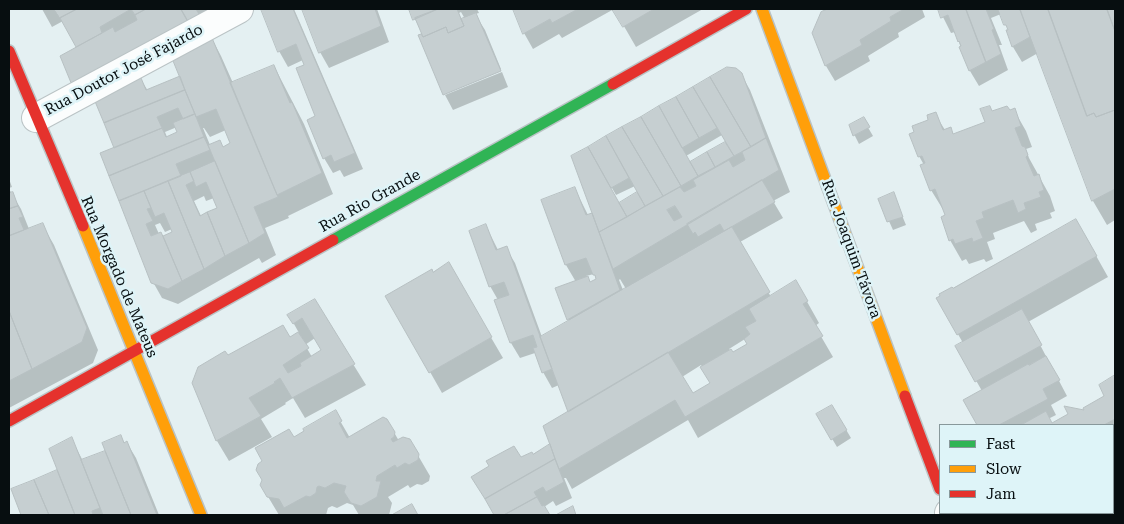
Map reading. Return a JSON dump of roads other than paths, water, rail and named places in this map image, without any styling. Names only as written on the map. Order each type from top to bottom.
[{"type":"street","name":"Rua Doutor José Fajardo","points":[[36,118],[239,9]]},
{"type":"street","name":"Rua Rio Grande","points":[[9,421],[746,9]]},
{"type":"street","name":"Rua Joaquim Távora","points":[[762,9],[939,486]]},
{"type":"street","name":"Rua Morgado de Mateus","points":[[9,51],[115,303],[201,515]]}]
